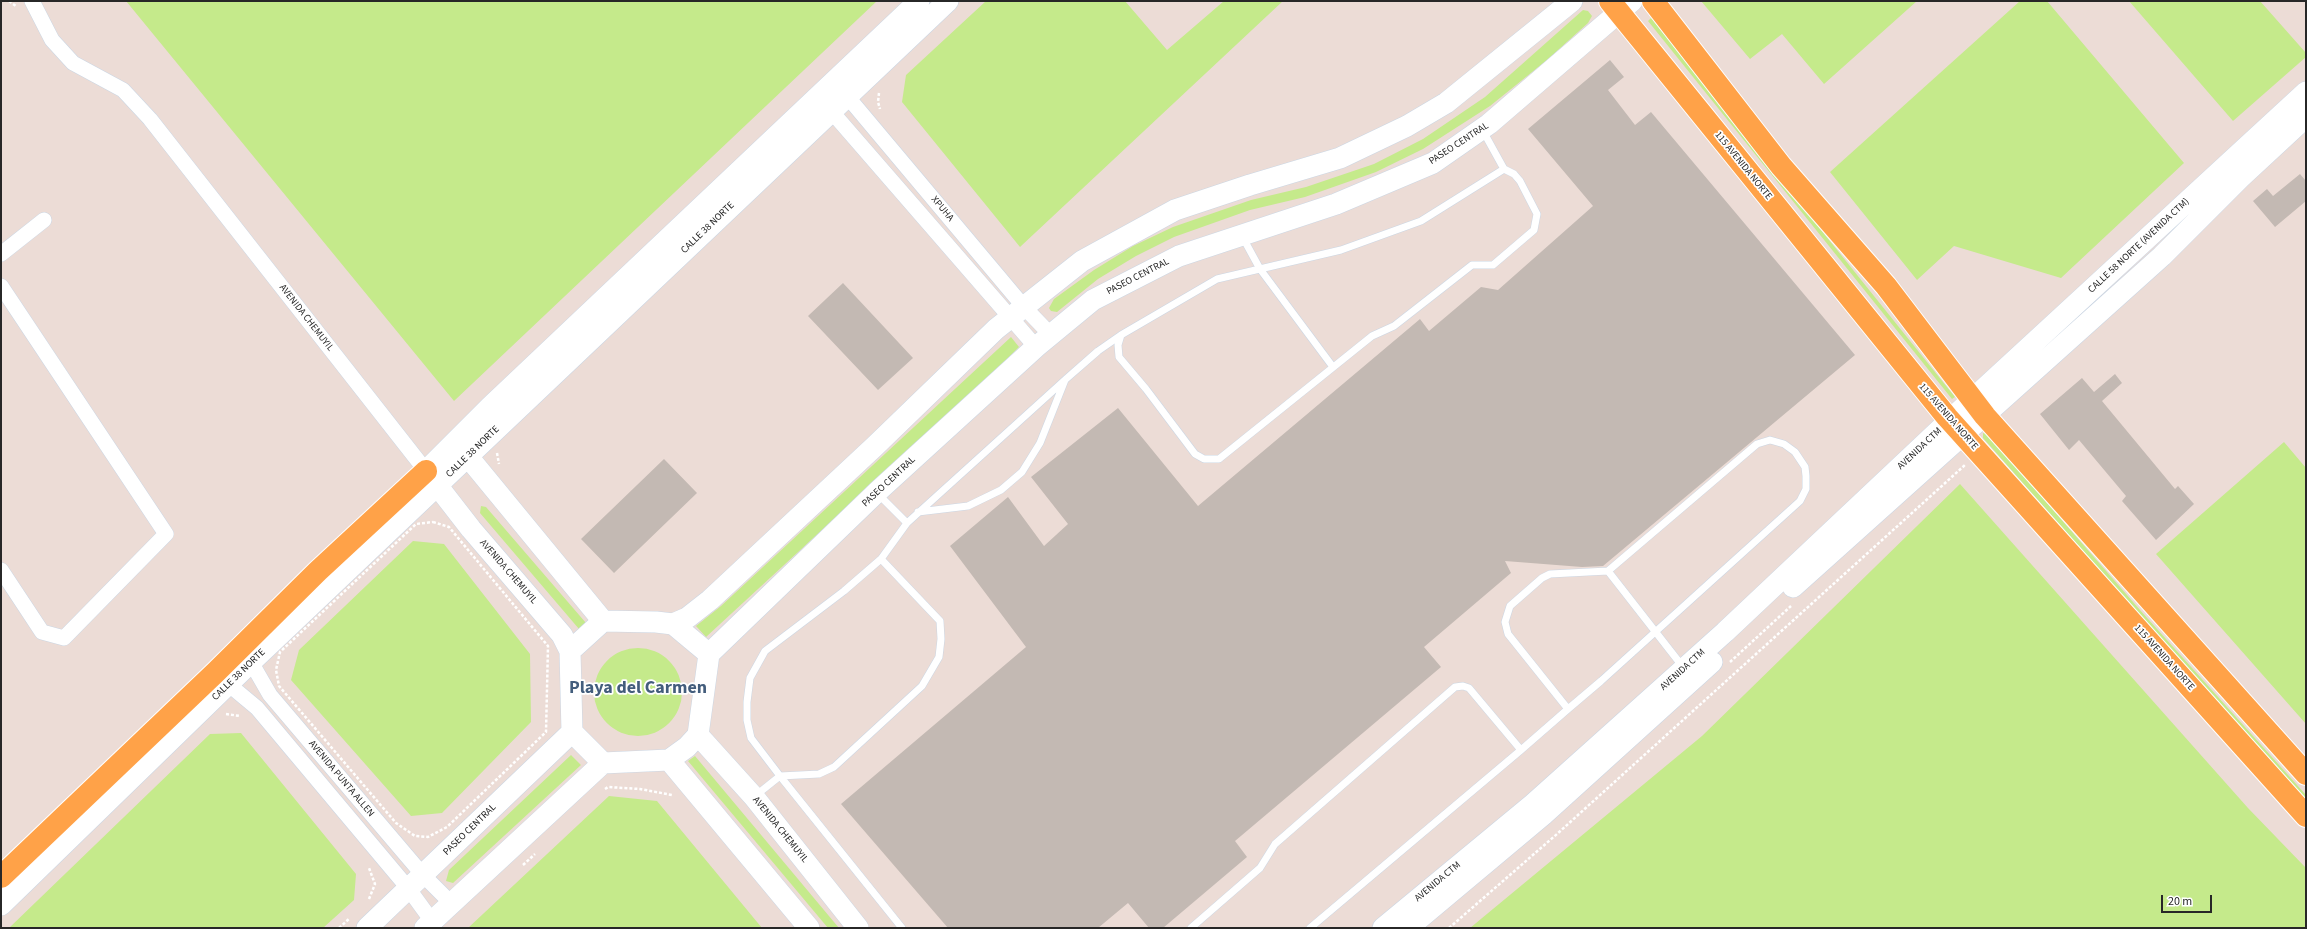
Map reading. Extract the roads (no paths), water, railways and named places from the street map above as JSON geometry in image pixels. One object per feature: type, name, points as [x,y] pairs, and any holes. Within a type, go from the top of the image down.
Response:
[{"type":"main road","name":"CALLE 38 NORTE","points":[[1,905],[246,656],[318,571],[432,478],[825,104],[919,1]]},
{"type":"main road","name":"CALLE 38 NORTE","points":[[840,89],[948,1]]},
{"type":"main road","points":[[603,763],[572,732],[570,650],[603,621],[673,624],[686,618],[710,600],[1017,312],[1082,261],[1175,210],[1250,184],[1340,158],[1408,126],[1446,103],[1572,1]]},
{"type":"main road","points":[[1653,1],[1781,166],[1886,286],[1979,408],[2306,774]]},
{"type":"main road","name":"PASEO CENTRAL","points":[[709,654],[877,492],[1043,341],[1093,300],[1179,256],[1336,204],[1433,162],[1481,130],[1621,5]]},
{"type":"main road","name":"115 AVENIDA NORTE","points":[[1621,5],[1854,305],[1957,427],[2306,816]]},
{"type":"main road","name":"CALLE 58 NORTE (AVENIDA CTM)","points":[[1979,408],[2306,92]]},
{"type":"main road","points":[[1979,408],[2162,256],[2240,178],[2306,117]]},
{"type":"main road","name":"AVENIDA CTM","points":[[1408,928],[1544,815],[1689,674],[1979,408]]},
{"type":"main road","points":[[462,449],[603,621]]},
{"type":"main road","name":"AVENIDA CHEMUYIL","points":[[432,478],[471,529],[562,635],[570,650]]},
{"type":"main road","points":[[428,925],[603,763],[669,760],[698,735],[709,654],[673,624]]},
{"type":"main road","name":"AVENIDA CTM","points":[[1383,928],[1689,674]]},
{"type":"main road","name":"CALLE 38 NORTE","points":[[1,877],[222,679]]},
{"type":"main road","name":"PASEO CENTRAL","points":[[367,928],[572,732]]},
{"type":"main road","name":"AVENIDA CHEMUYIL","points":[[698,735],[754,797],[858,928]]},
{"type":"main road","points":[[669,760],[809,928]]},
{"type":"street","name":"AVENIDA CHEMUYIL","points":[[32,1],[52,40],[73,63],[123,90],[150,119],[432,478]]},
{"type":"street","name":"XPUHA","points":[[840,89],[1017,312]]},
{"type":"street","name":"XPUHA","points":[[825,104],[1043,341]]},
{"type":"street","points":[[1,254],[44,220]]},
{"type":"street","points":[[1,286],[166,534],[64,638],[42,632],[1,570]]},
{"type":"street","name":"AVENIDA PUNTA ALLEN","points":[[246,656],[270,695],[415,882],[428,925]]},
{"type":"street","name":"AVENIDA PUNTA ALLEN","points":[[222,679],[257,708],[415,882],[451,903]]},
{"type":"lane","points":[[1121,335],[1118,345],[1119,357],[1146,389],[1195,454],[1204,459],[1219,459],[1372,336],[1394,326],[1472,265],[1493,265],[1534,230],[1537,214],[1520,181],[1514,174],[1504,169],[1481,130]]},
{"type":"lane","points":[[902,928],[751,738],[747,720],[747,702],[750,678],[765,651],[844,591],[881,559],[907,523],[918,512],[1098,351],[1121,335],[1217,279],[1341,250],[1421,221],[1504,169]]},
{"type":"lane","points":[[1241,235],[1260,269],[1334,367]]},
{"type":"lane","points":[[918,512],[968,506],[1001,490],[1022,472],[1040,443],[1066,379]]},
{"type":"lane","points":[[1310,928],[1521,750],[1568,709],[1800,501],[1806,489],[1806,476],[1805,467],[1795,452],[1784,444],[1770,440],[1757,444],[1608,571],[1550,574],[1542,578],[1510,606],[1506,614],[1505,622],[1508,634],[1568,709]]},
{"type":"lane","points":[[877,492],[907,523]]},
{"type":"lane","points":[[754,797],[780,776],[819,774],[834,767],[922,686],[939,657],[942,639],[940,621],[881,559]]},
{"type":"lane","points":[[1608,571],[1689,674]]},
{"type":"lane","points":[[1191,928],[1260,868],[1275,844],[1455,687],[1463,686],[1469,688],[1521,750]]},
{"type":"district","name":"Playa del Carmen","points":[[638,689]]}]
